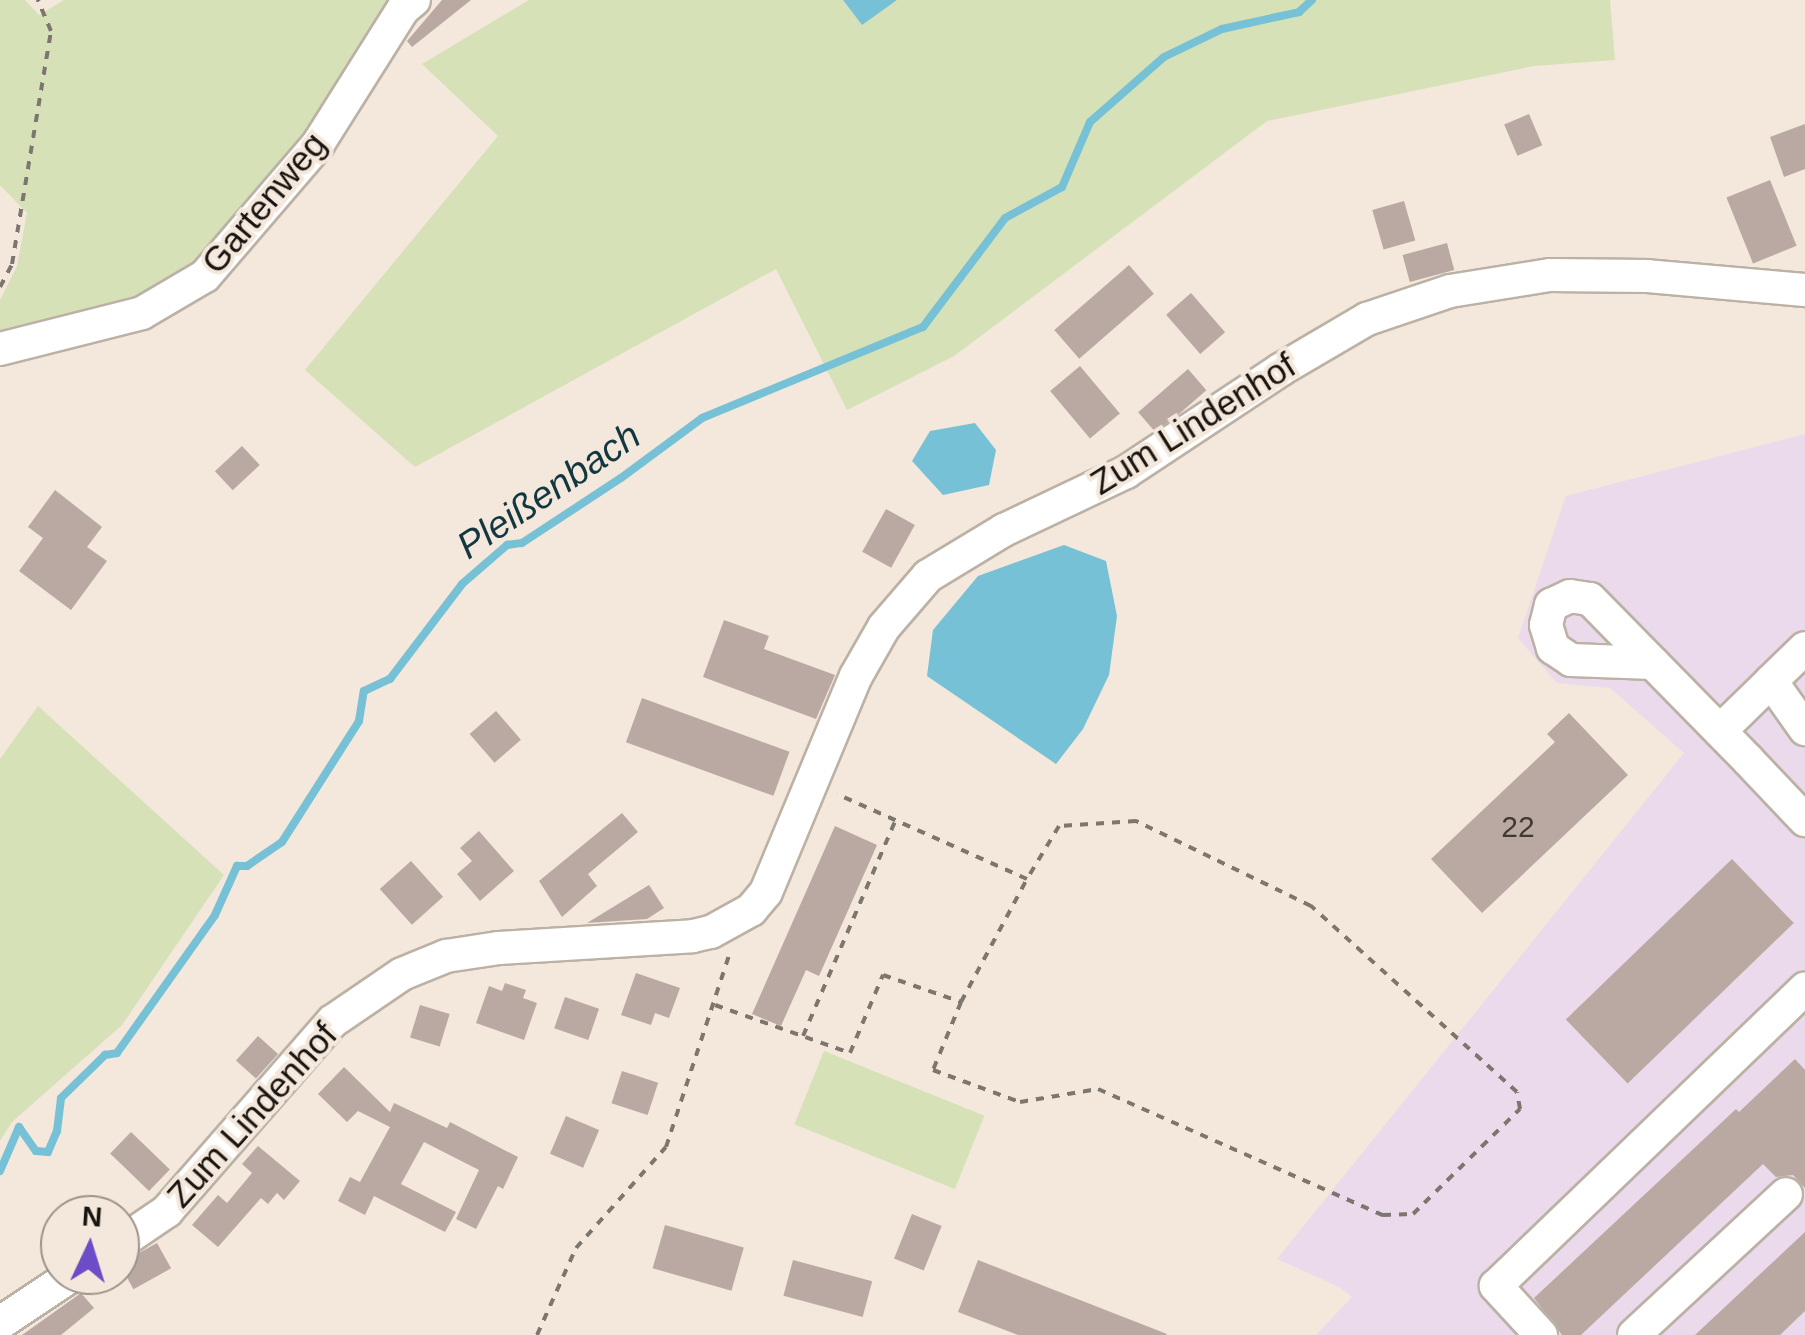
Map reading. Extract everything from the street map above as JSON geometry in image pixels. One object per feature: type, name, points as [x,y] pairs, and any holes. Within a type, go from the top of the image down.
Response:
[{"type":"street","name":"Gartenweg","points":[[0,349],[142,313],[205,276],[318,144],[403,9],[414,0]]},
{"type":"street","name":"Zum Lindenhof","points":[[140,1230],[168,1212],[332,1022],[402,974],[464,953],[692,936],[733,922],[766,892],[856,676],[884,627],[928,576],[1004,530],[1126,472],[1280,370],[1368,319],[1450,291],[1550,275],[1647,276],[1805,290]]},
{"type":"street","points":[[1725,726],[1805,648]]},
{"type":"street","points":[[1653,664],[1725,726],[1805,820]]},
{"type":"street","points":[[1771,681],[1805,730]]},
{"type":"street","points":[[1542,1335],[1496,1286],[1805,989]]},
{"type":"street","points":[[1634,1335],[1786,1194]]},
{"type":"street","points":[[0,1323],[42,1295]]},
{"type":"path","points":[[0,287],[12,264],[51,31],[38,0]]},
{"type":"path","points":[[814,784],[1027,880]]},
{"type":"path","points":[[803,1036],[896,821]]},
{"type":"path","points":[[1136,821],[1311,906],[1517,1092],[1520,1109],[1413,1214],[1383,1215],[1098,1089],[1020,1102],[934,1070],[961,1002],[1027,880],[1058,826],[1136,821]]},
{"type":"path","points":[[537,1335],[576,1248],[666,1147],[730,958],[733,922]]},
{"type":"path","points":[[715,1006],[850,1053],[883,975],[961,1002]]},
{"type":"shaded area","points":[[1805,434],[1805,1335],[1316,1335],[1352,1297],[1339,1287],[1277,1259],[1684,753],[1610,688],[1557,683],[1518,638],[1566,496]]},
{"type":"green space","points":[[0,0],[25,0],[39,15],[64,0],[385,0],[391,6],[313,138],[197,274],[136,309],[0,342],[0,300],[17,266],[27,213],[0,185]]},
{"type":"green space","points":[[529,0],[843,0],[862,24],[897,0],[1610,0],[1615,60],[1534,66],[1267,121],[954,356],[847,410],[776,269],[415,467],[305,370],[498,136],[422,64]]},
{"type":"green space","points":[[38,706],[224,875],[122,1025],[12,1122],[0,1141],[0,759]]},
{"type":"green space","points":[[824,1051],[984,1116],[955,1189],[794,1124]]},
{"type":"water","points":[[843,0],[897,0],[862,25]]},
{"type":"water","points":[[975,423],[996,450],[989,485],[943,495],[912,461],[930,431]]},
{"type":"water","points":[[1064,545],[1106,561],[1117,616],[1109,675],[1083,729],[1056,764],[927,676],[933,630],[978,576]]},
{"type":"building","points":[[442,0],[471,0],[412,47],[407,41]]},
{"type":"building","points":[[1529,114],[1542,145],[1517,156],[1504,125]]},
{"type":"building","points":[[1805,124],[1805,169],[1784,177],[1770,137]]},
{"type":"building","points":[[1770,180],[1797,246],[1753,263],[1726,198]]},
{"type":"building","points":[[1404,201],[1415,240],[1384,250],[1372,210]]},
{"type":"building","points":[[1447,243],[1454,270],[1410,282],[1403,255]]},
{"type":"building","points":[[1129,265],[1154,294],[1079,359],[1054,330]]},
{"type":"building","points":[[1191,293],[1225,332],[1200,354],[1166,315]]},
{"type":"building","points":[[1080,366],[1120,413],[1090,439],[1050,391]]},
{"type":"building","points":[[1188,369],[1206,390],[1157,433],[1138,412]]},
{"type":"building","points":[[242,446],[260,465],[233,490],[215,471]]},
{"type":"building","points":[[55,490],[102,527],[87,547],[107,561],[71,610],[19,571],[43,538],[28,527]]},
{"type":"building","points":[[886,509],[915,525],[891,568],[862,552]]},
{"type":"building","points":[[724,620],[769,636],[764,649],[835,675],[816,719],[703,677]]},
{"type":"building","points":[[642,698],[790,752],[773,796],[626,742]]},
{"type":"building","points":[[496,711],[521,740],[495,763],[470,734]]},
{"type":"building","points":[[1569,713],[1628,775],[1482,913],[1431,859],[1555,742],[1547,734]]},
{"type":"building","points":[[622,813],[638,832],[588,874],[597,886],[562,917],[539,881]]},
{"type":"building","points":[[835,826],[877,845],[819,976],[806,970],[781,1026],[752,1014]]},
{"type":"building","points":[[479,831],[514,871],[480,901],[457,874],[472,861],[460,848]]},
{"type":"building","points":[[1732,859],[1794,923],[1628,1083],[1566,1019]]},
{"type":"building","points":[[411,861],[443,897],[412,925],[380,889]]},
{"type":"building","points":[[649,885],[664,908],[647,919],[587,923]]},
{"type":"building","points":[[636,973],[680,988],[669,1018],[655,1013],[651,1025],[621,1015]]},
{"type":"building","points":[[505,983],[526,990],[523,998],[537,1003],[524,1040],[476,1023],[489,986],[502,991]]},
{"type":"building","points":[[565,997],[599,1009],[588,1040],[554,1028]]},
{"type":"building","points":[[420,1005],[450,1014],[440,1047],[410,1038]]},
{"type":"building","points":[[258,1036],[278,1054],[256,1079],[236,1061]]},
{"type":"building","points":[[1795,1059],[1805,1070],[1805,1188],[1793,1175],[1776,1177],[1763,1164],[1581,1335],[1562,1335],[1534,1298]]},
{"type":"building","points":[[344,1067],[390,1112],[394,1103],[447,1128],[450,1122],[518,1157],[503,1189],[498,1186],[476,1229],[456,1219],[479,1170],[424,1142],[401,1184],[456,1212],[445,1232],[374,1196],[365,1215],[338,1201],[350,1177],[360,1182],[390,1127],[358,1111],[347,1122],[318,1094]]},
{"type":"building","points":[[622,1071],[658,1083],[648,1115],[611,1103]]},
{"type":"building","points":[[566,1116],[599,1130],[583,1168],[550,1154]]},
{"type":"building","points":[[131,1132],[170,1170],[149,1191],[110,1154]]},
{"type":"building","points":[[258,1146],[300,1181],[284,1200],[277,1193],[268,1204],[261,1198],[218,1247],[192,1225],[218,1195],[227,1203],[252,1173],[242,1164]]},
{"type":"building","points":[[912,1214],[942,1226],[924,1270],[894,1259]]},
{"type":"building","points":[[665,1225],[744,1248],[731,1291],[653,1268]]},
{"type":"building","points":[[1805,1232],[1805,1311],[1780,1335],[1695,1335]]},
{"type":"building","points":[[157,1243],[171,1268],[140,1286],[140,1252]]},
{"type":"building","points":[[793,1260],[872,1281],[863,1317],[783,1296]]},
{"type":"building","points":[[978,1260],[1167,1334],[1018,1335],[958,1312]]},
{"type":"building","points":[[78,1295],[94,1308],[61,1335],[22,1335]]},
{"type":"waterway","name":"Pleißenbach","points":[[0,1171],[19,1127],[36,1151],[48,1152],[57,1131],[61,1098],[105,1055],[117,1053],[215,915],[237,866],[247,866],[282,842],[359,721],[364,691],[390,679],[462,584],[507,545],[522,543],[621,478],[702,418],[923,327],[1005,218],[1062,187],[1090,122],[1164,57],[1222,29],[1299,12],[1312,0]]}]
